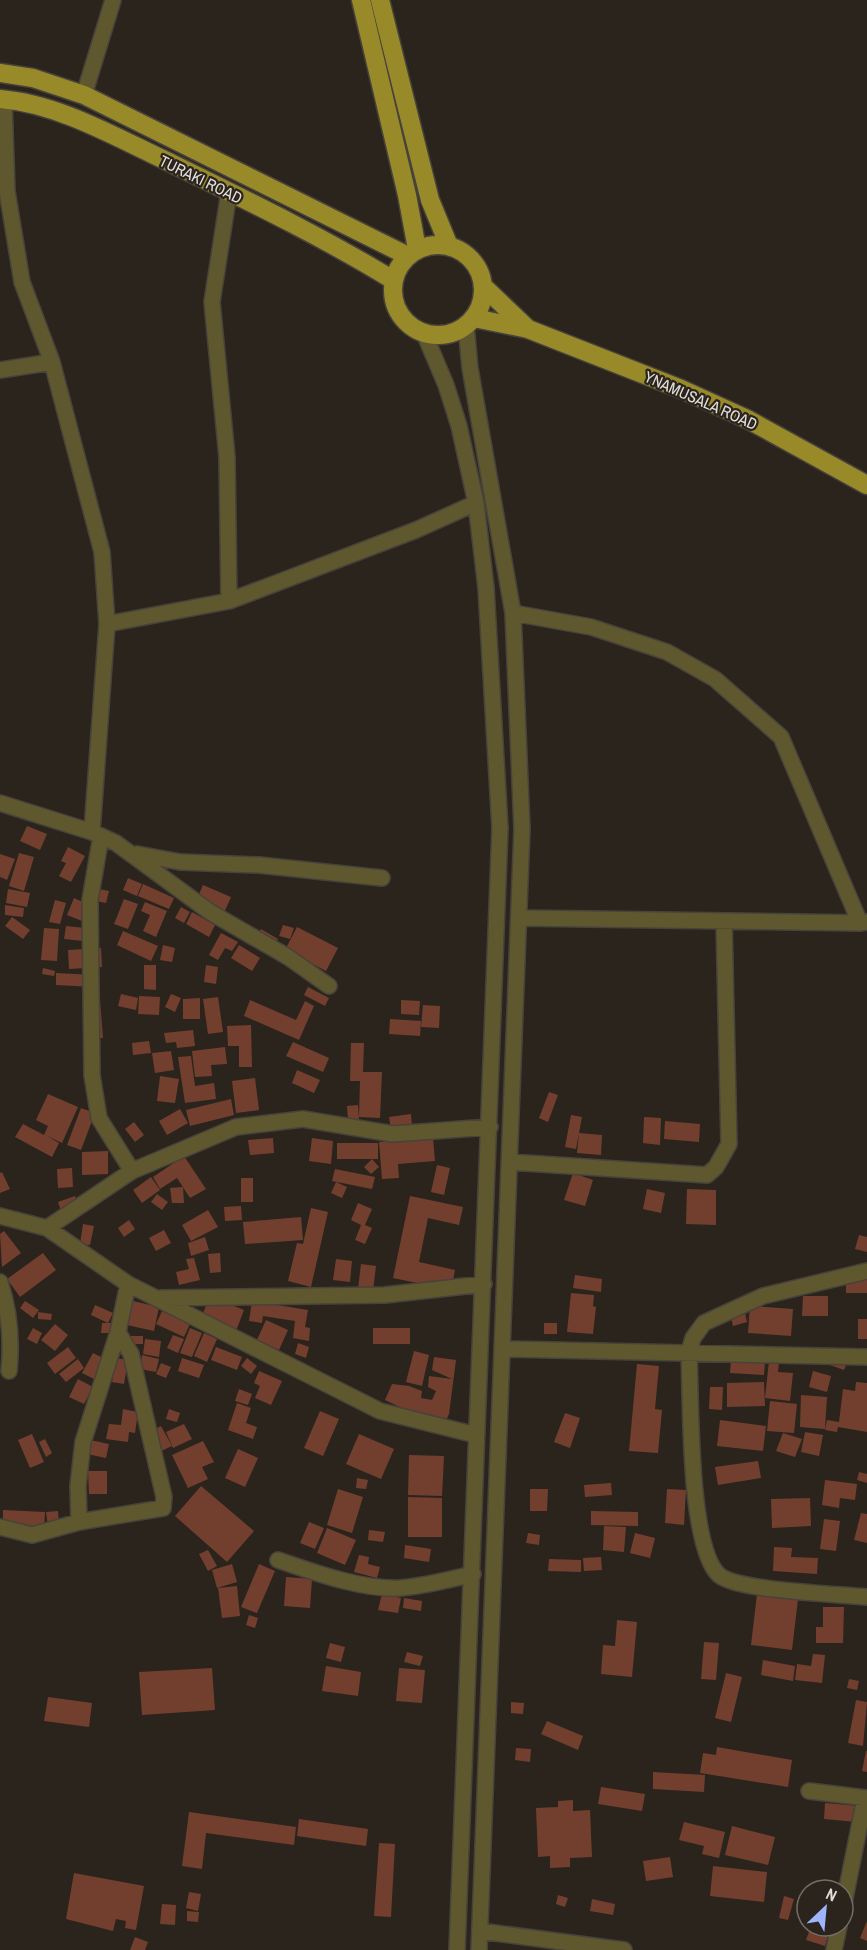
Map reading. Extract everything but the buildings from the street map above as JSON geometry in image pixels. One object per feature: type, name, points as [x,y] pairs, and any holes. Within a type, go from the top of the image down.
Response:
[{"type":"main road","points":[[361,0],[407,195],[413,252]]},
{"type":"main road","points":[[380,0],[430,200],[449,246]]},
{"type":"main road","points":[[0,73],[33,78],[84,95],[413,252]]},
{"type":"main road","name":"TURAKI ROAD","points":[[2,100],[44,108],[97,128],[334,244],[393,280]]},
{"type":"main road","points":[[470,322],[483,297],[483,286],[476,266],[469,257],[449,246],[428,246],[413,252],[399,267],[393,280],[392,291],[399,312],[414,328],[424,333],[446,334],[470,322],[528,329]]},
{"type":"main road","points":[[483,286],[528,329]]},
{"type":"main road","name":"YNAMUSALA ROAD","points":[[528,329],[681,389],[747,419],[867,485]]},
{"type":"street","points":[[84,95],[113,0]]},
{"type":"street","points":[[2,100],[7,191],[22,282],[52,362],[102,552],[107,624],[97,834],[90,900],[92,1075],[99,1118],[132,1171]]},
{"type":"street","points":[[229,192],[212,302],[227,457],[230,601]]},
{"type":"street","points":[[470,322],[470,368],[513,612],[522,828],[504,1349],[479,1950]]},
{"type":"street","points":[[424,333],[446,385],[459,426],[476,503],[487,600],[500,828],[457,1950]]},
{"type":"street","points":[[0,370],[52,362]]},
{"type":"street","points":[[107,624],[230,601],[416,530],[476,503]]},
{"type":"street","points":[[513,612],[591,627],[667,652],[715,680],[781,737],[863,923],[519,918]]},
{"type":"street","points":[[0,803],[97,834],[131,853],[210,912],[288,957],[329,986]]},
{"type":"street","points":[[131,853],[180,862],[259,865],[382,878]]},
{"type":"street","points":[[510,1162],[707,1175],[716,1167],[729,1144],[724,921]]},
{"type":"street","points":[[47,1228],[132,1171],[236,1126],[303,1119],[393,1134],[490,1127]]},
{"type":"street","points":[[0,1216],[47,1228],[128,1284],[380,1412],[476,1435]]},
{"type":"street","points":[[867,1271],[763,1296],[714,1318],[704,1323],[693,1338],[689,1352],[697,1515],[707,1556],[719,1575],[742,1585],[867,1597]]},
{"type":"street","points":[[0,1282],[9,1307],[11,1350],[9,1371]]},
{"type":"street","points":[[79,1522],[78,1486],[83,1442],[118,1332],[128,1284]]},
{"type":"street","points":[[159,1298],[385,1295],[484,1284]]},
{"type":"street","points":[[0,1527],[32,1535],[79,1522],[163,1508],[165,1503],[131,1354],[118,1332]]},
{"type":"street","points":[[504,1349],[867,1357]]},
{"type":"street","points":[[278,1560],[338,1580],[397,1588],[435,1583],[472,1574]]},
{"type":"street","points":[[808,1791],[866,1798],[849,1878]]},
{"type":"street","points":[[480,1931],[624,1950]]}]
